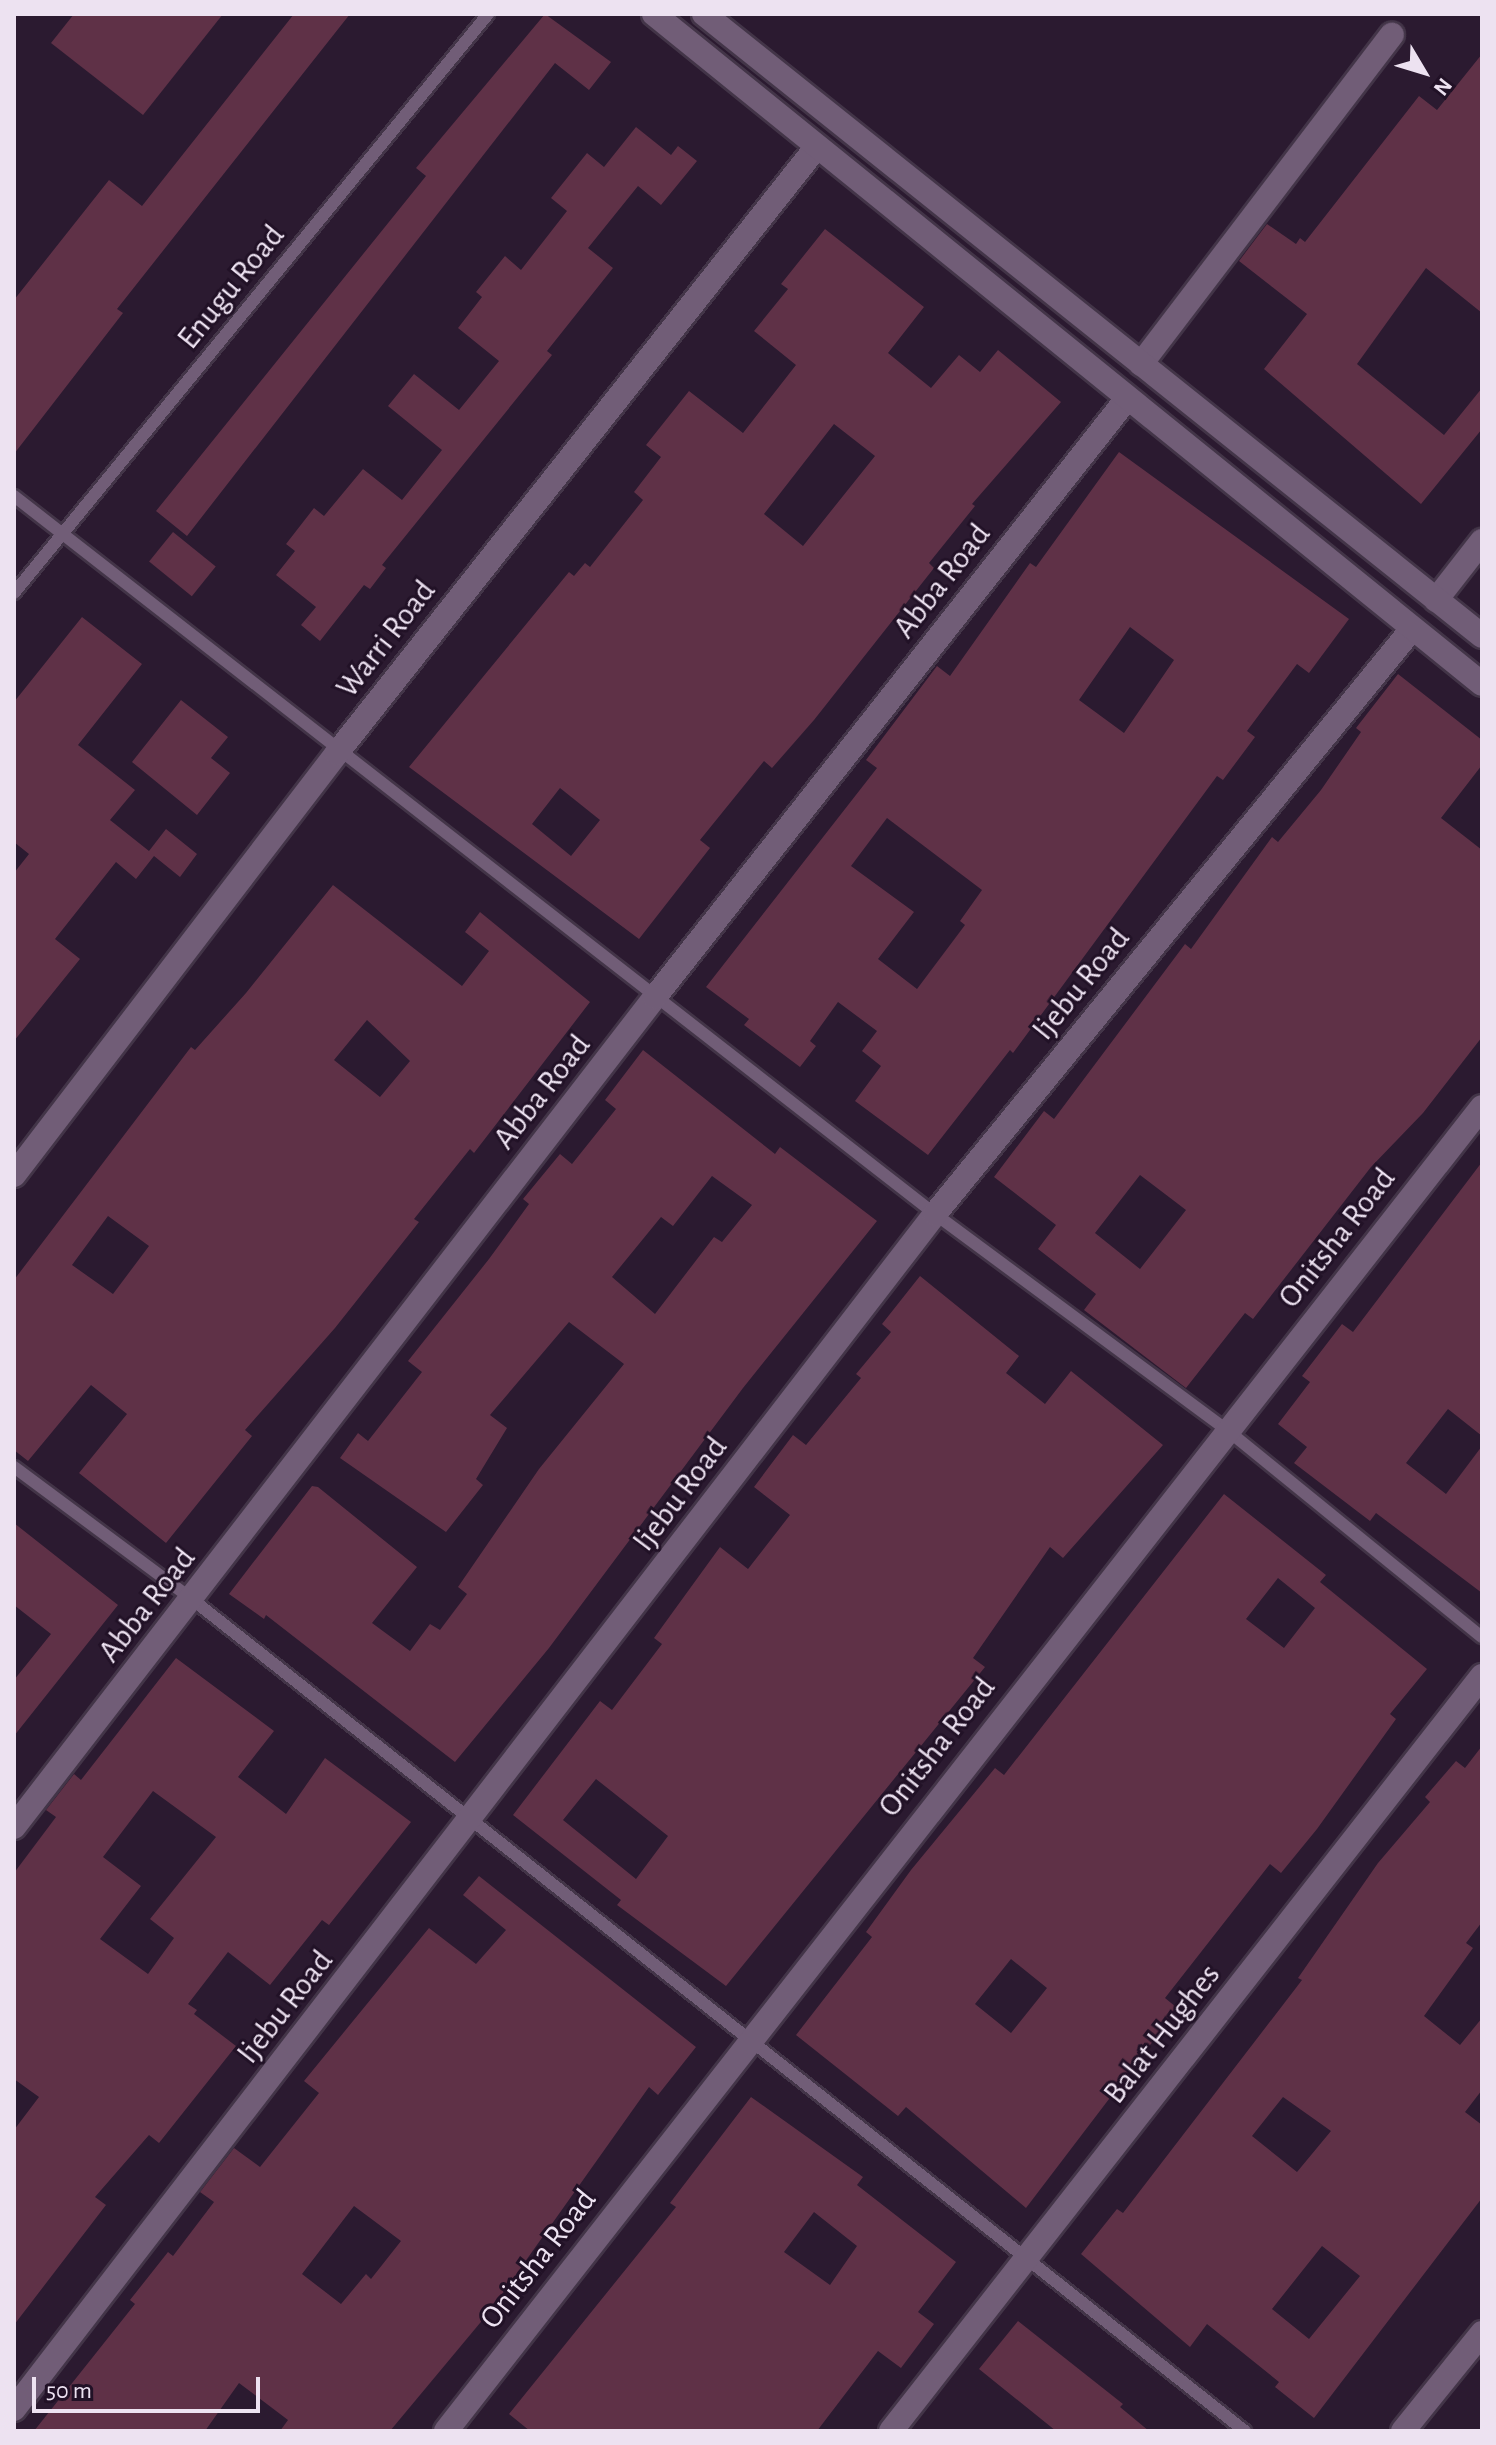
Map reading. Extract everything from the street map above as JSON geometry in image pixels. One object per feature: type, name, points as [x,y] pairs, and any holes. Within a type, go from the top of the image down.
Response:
[{"type":"street","points":[[654,14],[815,149],[1482,684]]},
{"type":"street","points":[[704,14],[1482,636]]},
{"type":"street","points":[[1141,364],[1392,35]]},
{"type":"street","name":"Warri Road","points":[[14,1175],[337,753],[815,149]]},
{"type":"street","name":"Abba Road","points":[[14,1827],[193,1600],[655,997],[1126,400]]},
{"type":"street","points":[[1436,600],[1482,541]]},
{"type":"street","name":"Ijebu Road","points":[[14,2409],[471,1820],[935,1214],[1412,629]]},
{"type":"street","name":"Onitsha Road","points":[[446,2431],[748,2039],[1482,1107]]},
{"type":"street","name":"Balat Hughes","points":[[891,2431],[1482,1676]]},
{"type":"street","points":[[1403,2431],[1482,2333]]},
{"type":"lane","name":"Enugu Road","points":[[14,593],[488,14]]},
{"type":"lane","points":[[14,496],[337,753],[935,1214],[1227,1430],[1482,1637]]},
{"type":"lane","points":[[14,1467],[193,1600],[1025,2261],[1245,2431]]},
{"type":"building","points":[[74,14],[223,14],[143,115],[51,43]]},
{"type":"building","points":[[294,14],[350,14],[117,309],[123,313],[14,454],[14,300],[109,180],[142,206]]},
{"type":"building","points":[[545,14],[611,62],[589,90],[555,63],[187,536],[156,511],[426,176],[416,168]]},
{"type":"building","points":[[1482,54],[1482,313],[1426,268],[1357,364],[1444,435],[1482,388],[1482,429],[1421,504],[1264,369],[1307,314],[1239,261],[1267,224],[1296,244],[1300,238],[1305,242],[1419,96],[1437,110]]},
{"type":"building","points":[[636,127],[671,155],[678,146],[697,161],[661,205],[638,186],[588,248],[613,268],[547,351],[552,355],[382,565],[386,568],[370,589],[364,585],[320,641],[301,625],[316,607],[276,575],[295,551],[286,544],[314,508],[324,516],[363,469],[402,500],[442,450],[388,406],[414,374],[459,410],[499,361],[458,328],[482,297],[476,292],[505,256],[521,270],[567,211],[551,198],[587,153],[604,167]]},
{"type":"building","points":[[825,229],[924,307],[888,353],[931,388],[959,355],[980,372],[998,350],[1061,402],[972,504],[975,506],[929,563],[934,568],[814,720],[772,768],[764,761],[700,840],[710,848],[639,939],[409,767],[569,572],[574,576],[585,563],[590,567],[643,500],[634,492],[661,457],[646,445],[689,391],[743,433],[796,365],[754,331],[788,289],[781,284]],"holes":[[[834,424],[875,456],[803,546],[764,514]],[[560,788],[600,820],[571,856],[532,824]]]},
{"type":"building","points":[[1119,452],[1349,619],[1309,673],[1297,664],[1247,731],[1255,737],[1223,780],[1217,776],[1013,1053],[1010,1050],[928,1155],[855,1101],[881,1066],[862,1051],[877,1031],[838,1002],[810,1041],[816,1046],[800,1067],[744,1025],[749,1019],[706,987],[877,768],[866,760],[937,666],[950,676],[1030,563],[1036,567]],"holes":[[[1130,627],[1174,660],[1124,733],[1079,700]],[[887,818],[982,890],[960,921],[965,925],[917,989],[878,959],[914,912],[851,866]]]},
{"type":"building","points":[[173,532],[216,567],[192,596],[149,562]]},
{"type":"building","points":[[82,617],[142,664],[78,745],[135,790],[110,820],[149,851],[166,829],[197,854],[180,877],[154,856],[136,879],[116,862],[55,939],[80,959],[14,1041],[14,873],[29,854],[14,842],[14,702]]},
{"type":"building","points":[[1398,674],[1482,740],[1482,765],[1441,818],[1482,850],[1482,1037],[1423,1113],[1371,1167],[1253,1319],[1245,1313],[1186,1388],[1084,1310],[1096,1294],[1038,1249],[1056,1225],[994,1177],[1044,1111],[1054,1119],[1185,944],[1191,949],[1272,837],[1278,842],[1321,790],[1361,732],[1356,728]],"holes":[[[1140,1175],[1186,1210],[1140,1269],[1095,1233]]]},
{"type":"building","points":[[181,700],[228,737],[211,758],[230,773],[197,815],[132,762]]},
{"type":"building","points":[[333,885],[462,986],[489,951],[465,932],[480,912],[590,1002],[474,1153],[470,1149],[414,1219],[419,1222],[335,1328],[245,1430],[252,1436],[166,1543],[79,1473],[127,1414],[91,1385],[28,1461],[14,1450],[14,1280],[191,1047],[195,1050],[246,993]],"holes":[[[367,1020],[410,1061],[380,1097],[334,1060]],[[108,1216],[149,1246],[113,1294],[72,1265]]]},
{"type":"building","points":[[643,1050],[775,1154],[780,1147],[877,1221],[743,1388],[549,1648],[455,1762],[266,1615],[264,1619],[229,1594],[312,1486],[318,1487],[417,1567],[372,1623],[410,1651],[430,1624],[440,1630],[467,1594],[458,1587],[539,1469],[624,1364],[569,1322],[490,1415],[507,1428],[476,1479],[483,1485],[446,1532],[340,1458],[358,1433],[368,1441],[422,1372],[408,1361],[489,1259],[529,1204],[523,1199],[560,1154],[572,1164],[616,1109],[605,1100]],"holes":[[[712,1176],[752,1205],[722,1242],[714,1237],[655,1314],[612,1277],[661,1217],[673,1226]]]},
{"type":"building","points":[[1482,1162],[1482,1436],[1448,1409],[1406,1463],[1446,1494],[1482,1446],[1482,1593],[1376,1513],[1370,1521],[1294,1463],[1307,1447],[1278,1424],[1310,1382],[1302,1376],[1342,1324],[1353,1332]]},
{"type":"building","points":[[920,1276],[1019,1356],[1006,1373],[1045,1404],[1071,1371],[1163,1445],[1063,1558],[1050,1547],[973,1658],[985,1667],[726,1986],[617,1905],[621,1900],[513,1815],[600,1701],[612,1710],[662,1644],[654,1638],[720,1547],[748,1569],[790,1515],[754,1487],[793,1435],[806,1445],[861,1378],[856,1374],[891,1332],[882,1324]],"holes":[[[596,1779],[668,1836],[636,1879],[563,1820]]]},
{"type":"building","points":[[1224,1494],[1326,1575],[1320,1582],[1427,1669],[1390,1714],[1396,1719],[1317,1829],[1281,1873],[1270,1864],[1165,1998],[1176,2007],[1157,2036],[1026,2208],[906,2107],[898,2116],[796,2035],[872,1937],[866,1932],[911,1870],[995,1768],[1004,1775]],"holes":[[[1278,1578],[1315,1608],[1284,1648],[1246,1619]],[[1011,1959],[1047,1988],[1011,2033],[975,2004]]]},
{"type":"building","points":[[14,1523],[118,1605],[14,1736],[14,1680],[51,1634],[14,1605]]},
{"type":"building","points":[[176,1658],[274,1731],[238,1777],[286,1814],[325,1758],[411,1822],[329,1925],[322,1920],[270,1985],[228,1952],[188,2004],[197,2010],[194,2014],[236,2046],[159,2143],[149,2135],[95,2197],[106,2205],[14,2325],[14,2130],[39,2097],[14,2079],[14,1873],[56,1817],[46,1810],[74,1774],[81,1780]],"holes":[[[153,1791],[216,1837],[150,1919],[174,1938],[148,1974],[100,1939],[141,1886],[103,1857]]]},
{"type":"building","points":[[1482,1746],[1482,1922],[1466,1943],[1473,1948],[1424,2016],[1460,2045],[1482,2018],[1482,2090],[1465,2112],[1482,2125],[1482,2198],[1314,2418],[1275,2387],[1279,2382],[1207,2324],[1190,2347],[1081,2254],[1117,2209],[1123,2213],[1302,1980],[1298,1978],[1378,1863],[1430,1802],[1425,1797],[1456,1761],[1465,1768]],"holes":[[[1283,2097],[1331,2131],[1297,2172],[1252,2136]],[[1322,2246],[1360,2276],[1309,2339],[1272,2309]]]},
{"type":"building","points":[[479,1876],[696,2047],[658,2095],[649,2087],[490,2311],[390,2431],[280,2431],[288,2420],[239,2383],[205,2431],[34,2431],[135,2304],[130,2300],[168,2252],[173,2256],[214,2202],[200,2192],[234,2148],[260,2167],[319,2093],[304,2081],[429,1928],[476,1964],[506,1930],[463,1895]],"holes":[[[354,2206],[401,2241],[371,2279],[366,2274],[341,2304],[302,2274]]]},
{"type":"building","points":[[751,2097],[863,2177],[857,2185],[956,2262],[918,2312],[934,2324],[901,2368],[878,2351],[817,2431],[530,2431],[509,2414],[676,2207],[670,2203]],"holes":[[[814,2212],[857,2246],[830,2285],[784,2252]]]},
{"type":"building","points":[[1018,2321],[1123,2404],[1120,2407],[1149,2431],[1056,2431],[979,2369]]}]
